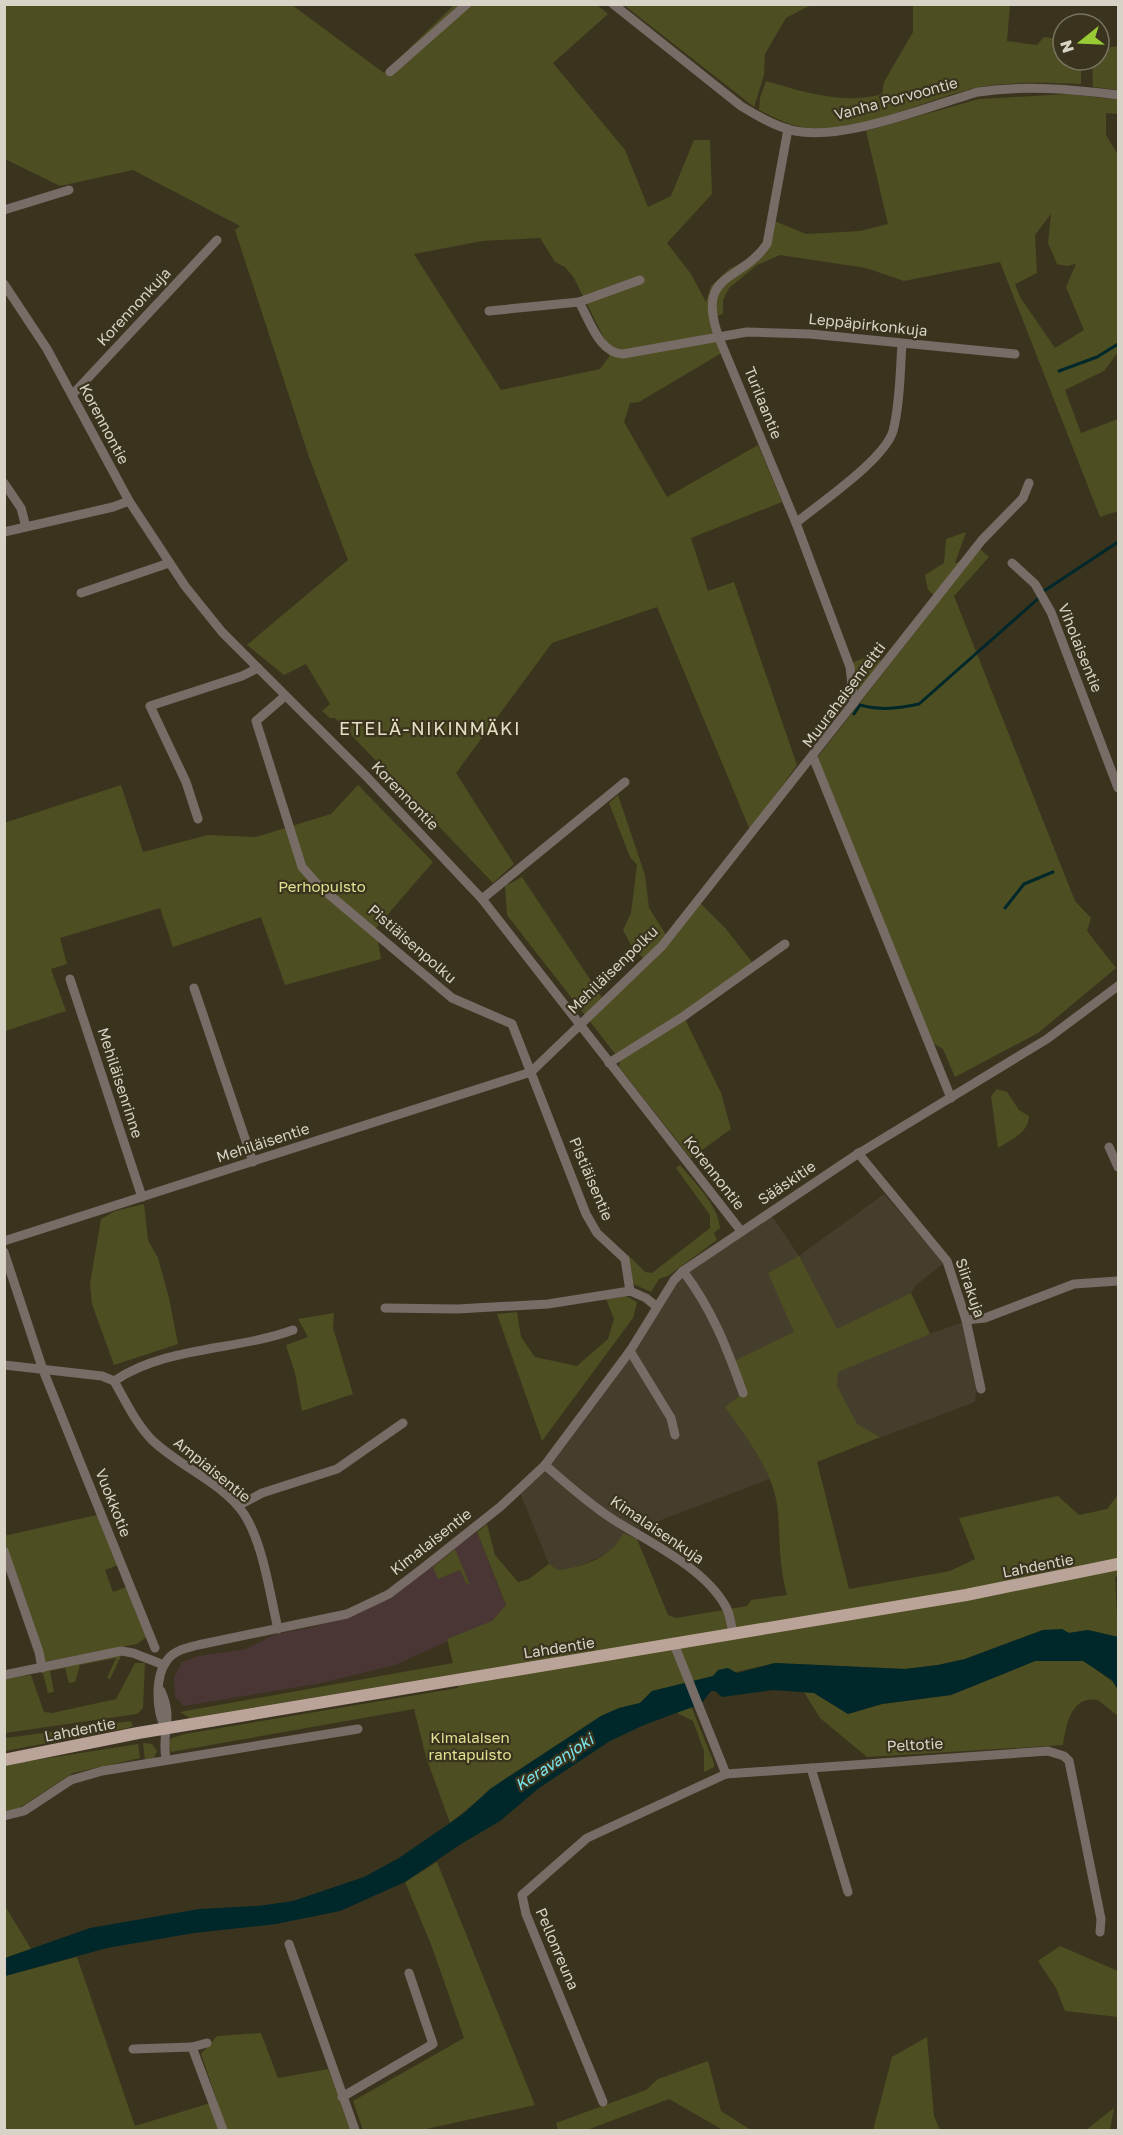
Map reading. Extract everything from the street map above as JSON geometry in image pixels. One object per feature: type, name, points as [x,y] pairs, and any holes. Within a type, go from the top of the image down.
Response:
[{"type":"main road","name":"Lahdentie","points":[[4,1760],[166,1729],[1038,1582],[1119,1564]]},
{"type":"street","points":[[390,72],[467,4]]},
{"type":"street","name":"Vanha Porvoontie","points":[[613,4],[741,106],[788,129],[812,132],[834,131],[997,89],[1045,88],[1119,95]]},
{"type":"street","name":"Turilaantie","points":[[788,129],[767,244],[762,252],[723,280],[716,289],[711,307],[719,338],[796,523],[851,672],[854,703]]},
{"type":"street","points":[[4,210],[69,190]]},
{"type":"street","name":"Korennonkuja","points":[[72,395],[217,240]]},
{"type":"street","points":[[489,311],[579,302],[640,280]]},
{"type":"street","name":"Korennontie","points":[[4,284],[47,349],[129,501],[169,563],[222,632],[366,776],[482,899],[741,1231]]},
{"type":"street","name":"Leppäpirkonkuja","points":[[579,302],[605,348],[613,354],[747,332],[810,334],[1015,354]]},
{"type":"street","points":[[796,523],[885,447],[892,433],[895,417],[902,344]]},
{"type":"street","points":[[4,483],[21,508],[26,527]]},
{"type":"street","name":"Muurahaisenreitti","points":[[951,1098],[813,757],[982,540],[1023,498],[1029,483]]},
{"type":"street","points":[[4,532],[113,507],[129,501]]},
{"type":"street","points":[[81,593],[169,563]]},
{"type":"street","name":"Viholaisentie","points":[[1012,563],[1035,584],[1051,612],[1119,788]]},
{"type":"street","points":[[198,819],[186,782],[150,706],[242,676],[258,668]]},
{"type":"street","name":"Pistiäisenpolku","points":[[285,696],[255,721],[302,867],[452,998],[512,1024],[531,1072]]},
{"type":"street","name":"Mehiläisenpolku","points":[[531,1072],[662,946],[813,757]]},
{"type":"street","points":[[482,899],[625,782]]},
{"type":"street","points":[[609,1064],[684,1016],[784,944]]},
{"type":"street","name":"Mehiläisenrinne","points":[[70,979],[142,1197]]},
{"type":"street","name":"Sääskitie","points":[[657,1307],[683,1271],[858,1153],[1047,1040],[1119,986]]},
{"type":"street","points":[[194,988],[253,1162]]},
{"type":"street","name":"Mehiläisentie","points":[[4,1241],[531,1072]]},
{"type":"street","name":"Pistiäisentie","points":[[531,1072],[586,1214],[597,1233],[625,1259],[630,1291]]},
{"type":"street","points":[[1109,1147],[1119,1167]]},
{"type":"street","name":"Siirakuja","points":[[858,1153],[947,1261],[966,1320],[981,1389]]},
{"type":"street","name":"Vuokkotie","points":[[4,1252],[43,1370],[155,1648]]},
{"type":"street","points":[[683,1271],[703,1298],[717,1323],[743,1393]]},
{"type":"street","points":[[966,1320],[985,1318],[1074,1284],[1119,1281]]},
{"type":"street","points":[[385,1308],[457,1309],[548,1304],[630,1291],[646,1298],[657,1307]]},
{"type":"street","name":"Kimalaisentie","points":[[164,1665],[174,1653],[185,1649],[347,1614],[389,1594],[500,1507],[545,1465],[630,1351],[657,1307]]},
{"type":"street","points":[[4,1365],[102,1376],[114,1381],[129,1370],[186,1353],[255,1340],[293,1329]]},
{"type":"street","points":[[630,1351],[671,1418],[675,1435]]},
{"type":"street","name":"Ampiaisentie","points":[[114,1381],[130,1410],[152,1439],[238,1506],[249,1522],[260,1555],[278,1629]]},
{"type":"street","points":[[238,1506],[262,1493],[337,1469],[403,1423]]},
{"type":"street","name":"Kimalaisenkuja","points":[[545,1465],[612,1519],[650,1540],[698,1575],[717,1593],[727,1608],[733,1634]]},
{"type":"street","points":[[4,1551],[39,1652],[42,1668]]},
{"type":"street","points":[[674,1644],[697,1707],[726,1774]]},
{"type":"street","points":[[4,1675],[121,1651],[133,1653],[164,1665],[159,1714],[166,1729],[163,1745],[166,1759]]},
{"type":"street","points":[[4,1816],[24,1811],[71,1780],[102,1771],[358,1729]]},
{"type":"street","name":"Peltotie","points":[[726,1774],[1048,1751],[1064,1756],[1069,1761],[1101,1919],[1100,1932]]},
{"type":"street","points":[[811,1768],[848,1892]]},
{"type":"street","name":"Pellonreuna","points":[[603,2102],[526,1914],[522,1895],[588,1838],[726,1774]]},
{"type":"street","points":[[289,1944],[355,2130]]},
{"type":"street","points":[[342,2097],[433,2044],[409,1973]]},
{"type":"street","points":[[133,2049],[192,2047],[207,2043]]},
{"type":"street","points":[[192,2047],[223,2130]]},
{"type":"shaded area","points":[[884,1194],[944,1263],[916,1285],[911,1293],[930,1334],[963,1322],[977,1383],[975,1402],[640,1528],[637,1539],[623,1533],[618,1545],[600,1557],[571,1569],[558,1570],[549,1564],[519,1490],[545,1465],[674,1280],[769,1212],[799,1256]]},
{"type":"shaded area","points":[[477,1532],[506,1606],[492,1621],[395,1665],[322,1683],[184,1706],[175,1697],[174,1677],[182,1662],[198,1656],[246,1649],[276,1634],[310,1628],[364,1608],[389,1594]]},
{"type":"green space","points":[[4,5],[292,5],[384,73],[454,5],[597,5],[608,14],[553,63],[625,150],[648,207],[671,196],[694,140],[710,140],[712,194],[667,243],[691,274],[706,302],[711,286],[729,269],[762,252],[772,220],[806,234],[860,231],[888,224],[866,131],[979,99],[1069,94],[1118,100],[1118,114],[1106,113],[1106,135],[1118,155],[1118,352],[1104,371],[1065,390],[1081,433],[1118,419],[1118,511],[1100,517],[1000,262],[904,281],[866,268],[780,255],[757,265],[729,288],[723,300],[723,314],[712,317],[725,351],[639,402],[630,403],[624,422],[667,497],[758,445],[782,502],[691,538],[708,591],[734,582],[797,765],[750,830],[657,607],[552,643],[456,773],[514,864],[493,883],[335,718],[330,718],[322,711],[330,704],[306,664],[284,675],[247,645],[348,560],[309,457],[235,230],[240,226],[133,170],[60,186],[5,159]],"holes":[[[1051,214],[1048,243],[1057,264],[1067,266],[1076,264],[1066,287],[1084,330],[1055,348],[1020,297],[1015,284],[1037,273],[1035,235]],[[540,238],[555,262],[565,267],[574,278],[606,342],[614,350],[600,369],[501,390],[414,254],[482,241]]]},
{"type":"green space","points":[[624,5],[811,5],[786,18],[765,54],[764,75],[754,107]]},
{"type":"green space","points":[[913,5],[1010,5],[1007,41],[1037,45],[1044,37],[1051,38],[1051,72],[1081,72],[1081,84],[1018,83],[980,87],[889,116],[841,127],[819,129],[797,126],[759,110],[760,98],[766,81],[838,98],[882,94],[884,82],[913,32]]},
{"type":"green space","points":[[1118,46],[1118,90],[1093,87],[1092,72],[1111,72],[1111,47]]},
{"type":"green space","points":[[966,532],[955,563],[967,562],[979,548],[989,557],[954,596],[1075,901],[1091,918],[1087,931],[1116,968],[1038,1033],[955,1077],[943,1049],[933,1043],[817,758],[940,600],[928,590],[925,575],[944,563],[946,539]]},
{"type":"green space","points":[[865,658],[884,661],[860,691],[854,688],[848,664]]},
{"type":"green space","name":"Perhopuisto","points":[[121,785],[143,852],[208,835],[256,837],[331,814],[358,785],[433,862],[376,928],[381,959],[285,985],[261,917],[173,947],[160,908],[60,938],[67,964],[51,969],[66,1011],[5,1031],[4,823]]},
{"type":"green space","points":[[618,795],[645,875],[649,908],[668,938],[699,902],[726,929],[752,962],[685,1019],[721,1093],[731,1129],[691,1158],[619,1067],[620,1060],[507,915],[505,886],[522,877],[605,1002],[646,961],[632,947],[623,930],[631,913],[637,865],[630,857],[609,803]]},
{"type":"green space","points":[[997,1089],[1007,1092],[1019,1110],[1029,1116],[1022,1132],[998,1148],[991,1096]]},
{"type":"green space","points":[[680,1165],[710,1202],[720,1228],[714,1233],[717,1240],[668,1276],[659,1279],[651,1292],[629,1282],[625,1259],[628,1255],[645,1272],[652,1273],[710,1228],[710,1215],[676,1168]]},
{"type":"green space","points":[[144,1204],[148,1240],[158,1258],[178,1344],[114,1365],[92,1304],[90,1284],[101,1219],[115,1211]]},
{"type":"green space","name":"Kimalaisen rantapuisto","points":[[799,1256],[837,1329],[911,1293],[930,1334],[838,1372],[837,1386],[857,1424],[880,1437],[817,1462],[849,1589],[950,1571],[975,1559],[959,1518],[1058,1496],[1079,1515],[1107,1509],[1118,1495],[1118,1576],[1115,1577],[1118,1637],[1088,1630],[1069,1633],[1043,1630],[965,1659],[938,1665],[905,1669],[775,1663],[652,1691],[640,1703],[619,1708],[601,1716],[503,1780],[450,1823],[426,1757],[414,1709],[171,1752],[168,1743],[172,1738],[185,1734],[458,1688],[455,1674],[190,1718],[180,1712],[453,1663],[447,1639],[492,1621],[506,1605],[477,1532],[487,1524],[495,1555],[518,1582],[529,1579],[549,1564],[558,1570],[577,1567],[596,1559],[612,1548],[623,1533],[637,1539],[668,1615],[676,1618],[747,1606],[751,1600],[787,1595],[781,1564],[776,1498],[772,1484],[759,1457],[725,1407],[743,1393],[732,1362],[794,1332],[768,1273]]},
{"type":"green space","points":[[626,1296],[637,1302],[633,1318],[542,1441],[497,1314],[517,1312],[521,1337],[535,1357],[577,1366],[608,1339],[614,1319],[606,1299]]},
{"type":"green space","points":[[334,1313],[333,1328],[353,1394],[302,1411],[295,1373],[286,1345],[308,1337],[298,1319]]},
{"type":"green space","points":[[101,1514],[121,1564],[105,1570],[113,1592],[129,1586],[149,1635],[137,1644],[43,1662],[9,1560],[4,1536]]},
{"type":"green space","points":[[455,1549],[470,1585],[466,1583],[460,1570],[438,1579],[433,1567]]},
{"type":"green space","points":[[122,1654],[110,1679],[107,1678],[116,1658],[80,1665],[75,1682],[69,1683],[65,1668],[50,1671],[54,1692],[48,1693],[42,1670]]},
{"type":"green space","points":[[1083,1660],[1117,1685],[1118,1716],[1098,1700],[1082,1702],[1076,1707],[1068,1721],[1063,1745],[867,1757],[820,1718],[804,1692],[814,1693],[848,1714],[882,1704],[951,1695],[1035,1661]]},
{"type":"green space","points":[[135,1663],[145,1663],[143,1708],[137,1714],[5,1733],[5,1679],[31,1675],[44,1712],[52,1713],[116,1699]]},
{"type":"green space","points":[[691,1706],[714,1763],[714,1767],[704,1772],[704,1751],[693,1721],[675,1712]]},
{"type":"green space","points":[[131,1721],[133,1726],[128,1728],[5,1751],[6,1738]]},
{"type":"green space","points":[[143,1743],[152,1744],[157,1751],[154,1758],[145,1760]]},
{"type":"green space","points":[[138,1744],[140,1758],[73,1773],[16,1810],[5,1811],[4,1765]]},
{"type":"green space","points":[[437,1862],[535,2105],[422,2130],[363,2130],[353,2101],[464,2038],[432,1947],[405,1882]]},
{"type":"green space","points":[[5,1906],[31,1949],[4,1958]]},
{"type":"green space","points":[[1060,1946],[1118,1971],[1118,2017],[1065,2011],[1056,1988],[1038,1961]]},
{"type":"green space","points":[[77,1957],[135,2126],[217,2101],[201,2054],[217,2036],[261,2033],[278,2078],[328,2069],[351,2130],[5,2130],[5,1976]]},
{"type":"green space","points":[[927,2037],[934,2116],[940,2130],[873,2130],[892,2057]]},
{"type":"green space","points":[[708,2061],[721,2111],[751,2130],[723,2130],[669,2099],[587,2130],[558,2130],[556,2123],[646,2090],[658,2079]]},
{"type":"green space","points":[[1114,2108],[1110,2130],[1086,2130]]},
{"type":"water","name":"Keravanjoki","points":[[1062,1629],[1069,1633],[1088,1630],[1118,1637],[1118,1690],[1112,1680],[1083,1661],[1035,1661],[951,1695],[882,1704],[848,1714],[814,1693],[773,1690],[722,1697],[715,1691],[711,1691],[701,1704],[644,1725],[610,1741],[539,1788],[500,1821],[405,1882],[340,1911],[276,1924],[194,1933],[107,1948],[5,1976],[5,1958],[90,1928],[199,1909],[258,1906],[293,1901],[364,1877],[399,1858],[463,1814],[490,1789],[601,1716],[619,1708],[640,1703],[652,1691],[713,1676],[718,1670],[728,1668],[737,1673],[775,1663],[905,1669],[938,1665],[965,1659],[1043,1630]]},
{"type":"waterway","points":[[1059,371],[1097,357],[1118,344]]},
{"type":"waterway","points":[[1044,591],[1118,542]]},
{"type":"waterway","points":[[854,714],[860,705],[897,708],[919,704],[1040,597]]},
{"type":"waterway","points":[[1005,908],[1024,884],[1053,872]]},
{"type":"district","name":"ETELÄ-NIKINMÄKI","points":[[430,729]]}]
